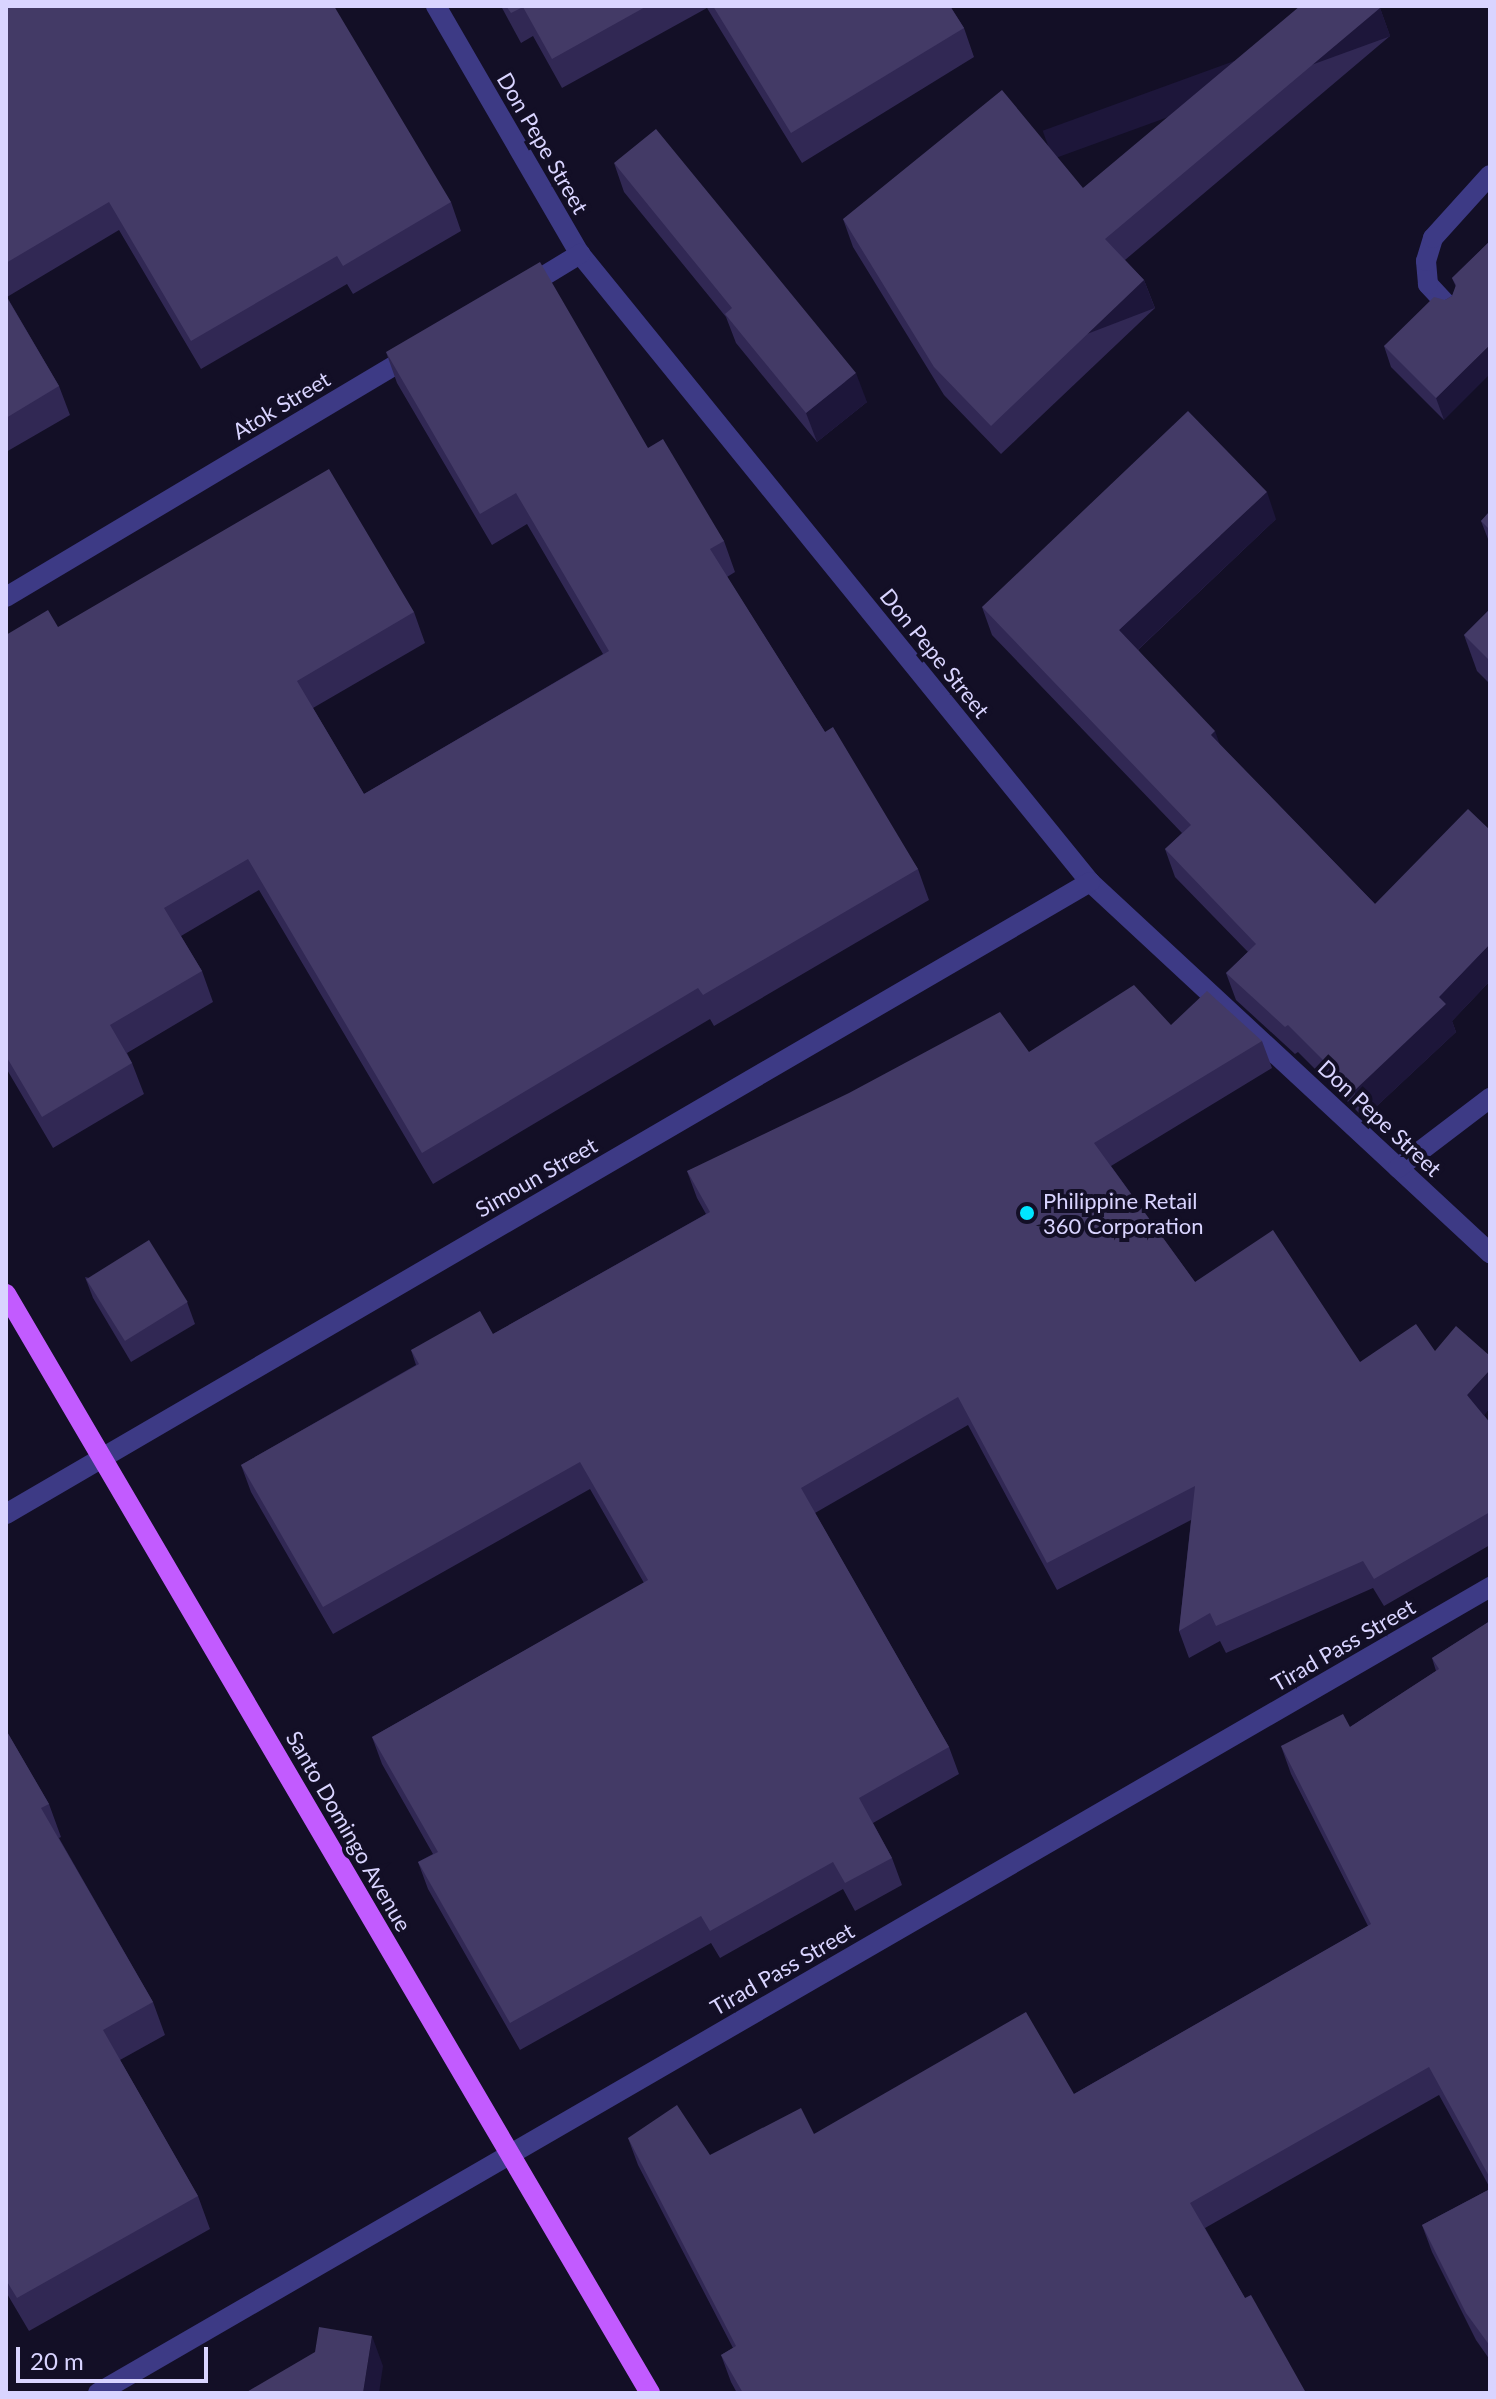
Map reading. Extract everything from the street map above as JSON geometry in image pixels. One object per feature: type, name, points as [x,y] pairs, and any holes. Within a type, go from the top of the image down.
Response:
[{"type":"main road","name":"Santo Domingo Avenue","points":[[6,1294],[650,2393]]},
{"type":"street","name":"Don Pepe Street","points":[[436,6],[580,254],[1090,882],[1490,1253]]},
{"type":"street","points":[[1451,309],[1428,284],[1426,261],[1433,238],[1490,175]]},
{"type":"street","points":[[512,295],[580,254]]},
{"type":"street","name":"Atok Street","points":[[6,597],[430,344]]},
{"type":"street","name":"Simoun Street","points":[[6,1514],[1090,882]]},
{"type":"street","points":[[1398,1168],[1490,1098]]},
{"type":"street","name":"Tirad Pass Street","points":[[98,2393],[1490,1587]]},
{"type":"building","points":[[6,6],[334,6],[451,202],[343,266],[337,256],[191,341],[109,202],[6,263]]},
{"type":"building","points":[[506,6],[647,6],[552,59],[523,7],[511,13]]},
{"type":"building","points":[[713,6],[950,6],[964,28],[791,133]]},
{"type":"building","points":[[1300,6],[1380,8],[1105,239],[1144,280],[991,426],[934,367],[843,219],[1002,90],[1083,188]]},
{"type":"building","points":[[656,129],[856,373],[806,413],[725,314],[732,308],[614,163]]},
{"type":"building","points":[[1490,241],[1490,345],[1436,398],[1384,346],[1434,297],[1445,300],[1452,296],[1456,285],[1452,278]]},
{"type":"building","points":[[540,262],[648,448],[663,439],[724,541],[710,549],[825,732],[833,727],[918,869],[703,995],[698,988],[422,1153],[248,859],[164,908],[202,971],[110,1025],[132,1063],[42,1117],[6,1056],[6,635],[48,610],[58,627],[329,469],[414,612],[297,681],[364,794],[609,651],[516,493],[480,514],[386,352]]},
{"type":"building","points":[[6,296],[59,386],[6,418]]},
{"type":"building","points":[[1188,411],[1267,492],[1119,630],[1215,731],[1211,735],[1375,904],[1468,809],[1490,830],[1490,944],[1439,997],[1446,1004],[1354,1091],[1288,1025],[1285,1027],[1226,973],[1256,944],[1165,849],[1191,825],[982,607]]},
{"type":"building","points":[[1490,511],[1490,530],[1481,521]]},
{"type":"building","points":[[1490,609],[1490,661],[1464,635]]},
{"type":"building","points":[[1134,985],[1171,1025],[1207,991],[1262,1041],[1094,1143],[1195,1282],[1273,1230],[1360,1362],[1416,1324],[1435,1351],[1456,1326],[1490,1356],[1490,1370],[1467,1395],[1490,1423],[1490,1512],[1374,1579],[1363,1561],[1216,1626],[1210,1613],[1179,1631],[1195,1486],[1047,1563],[958,1397],[801,1488],[949,1747],[859,1798],[892,1858],[845,1883],[833,1862],[710,1931],[701,1916],[510,2023],[418,1862],[438,1852],[372,1737],[648,1580],[580,1462],[323,1607],[241,1465],[419,1364],[411,1350],[480,1311],[493,1334],[710,1212],[687,1171],[849,1093],[1000,1012],[1029,1052]]},
{"type":"building","points":[[149,1240],[188,1302],[125,1341],[86,1279]]},
{"type":"building","points":[[1490,1621],[1490,2178],[1429,2067],[1190,2203],[1245,2298],[1251,2295],[1306,2393],[743,2393],[721,2355],[736,2346],[628,2138],[677,2105],[710,2155],[801,2108],[814,2134],[1026,2012],[1074,2094],[1371,1924],[1281,1746],[1343,1714],[1350,1727],[1439,1669],[1432,1658]]},
{"type":"building","points":[[6,1730],[49,1804],[41,1808],[153,2002],[103,2030],[198,2196],[17,2298],[6,2280]]},
{"type":"building","points":[[1490,2189],[1490,2346],[1466,2313],[1422,2225]]},
{"type":"building","points":[[319,2327],[372,2336],[363,2393],[245,2393],[315,2352]]},
{"type":"place","name":"Philippine Retail 360 Corporation","points":[[1027,1213]]}]
